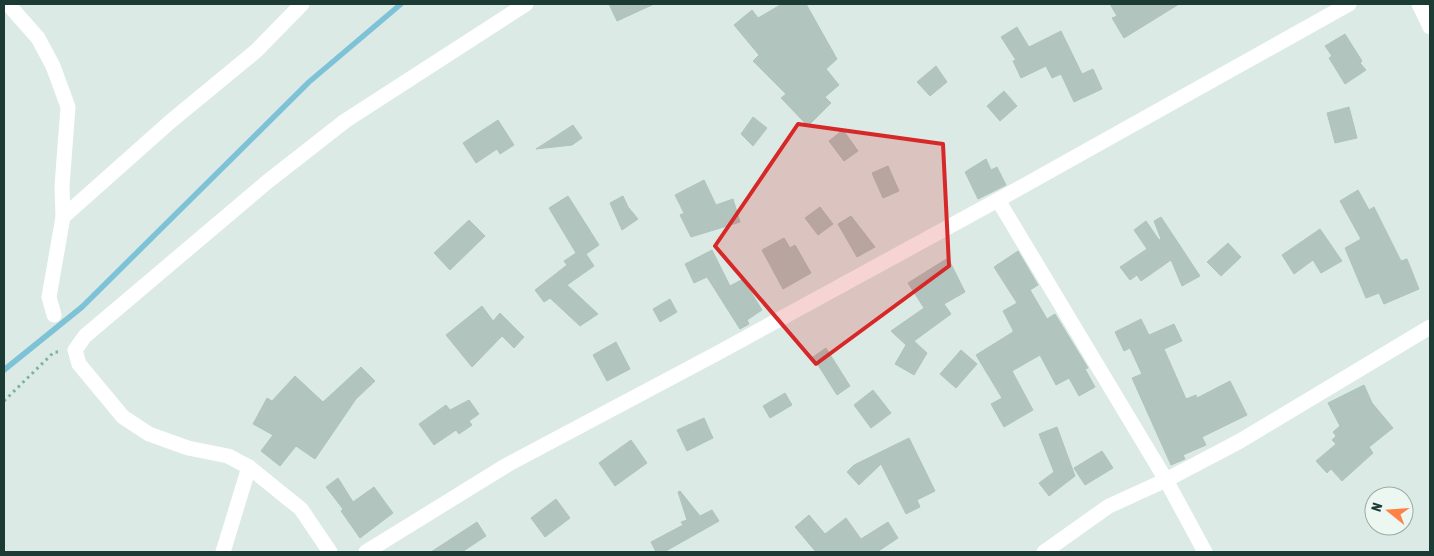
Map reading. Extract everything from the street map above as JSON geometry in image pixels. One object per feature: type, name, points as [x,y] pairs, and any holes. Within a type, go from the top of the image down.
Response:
[{"type":"street","points":[[8,4],[38,38],[53,66],[68,107],[62,186],[63,217],[49,297],[54,315]]},
{"type":"street","points":[[63,217],[171,121],[256,51],[302,4]]},
{"type":"street","points":[[330,552],[301,509],[249,467],[228,456],[188,448],[149,434],[123,417],[79,364],[74,350],[85,336],[259,188],[345,121],[526,4]]},
{"type":"street","points":[[366,552],[507,465],[998,200],[1349,4]]},
{"type":"street","points":[[1419,4],[1430,28]]},
{"type":"street","points":[[998,200],[1166,480],[1205,552]]},
{"type":"street","points":[[1044,552],[1110,506],[1166,480],[1240,441],[1430,326]]},
{"type":"street","points":[[224,552],[249,467]]},
{"type":"path","points":[[4,401],[54,352],[74,350]]},
{"type":"highlighted area","points":[[798,124],[943,144],[949,266],[816,364],[715,246]]},
{"type":"building","points":[[609,4],[654,4],[617,21]]},
{"type":"building","points":[[782,4],[806,4],[837,59],[826,69],[839,85],[825,97],[831,103],[808,126],[781,98],[786,94],[753,61],[759,55],[734,25],[752,10],[758,18]]},
{"type":"building","points":[[1110,4],[1179,4],[1124,38],[1112,18],[1117,16]]},
{"type":"building","points":[[1017,27],[1029,47],[1061,31],[1082,74],[1093,69],[1102,89],[1074,102],[1061,74],[1052,78],[1046,66],[1021,78],[1013,61],[1016,60],[1001,37]]},
{"type":"building","points":[[1345,34],[1362,61],[1360,63],[1366,70],[1345,84],[1329,58],[1332,56],[1325,46]]},
{"type":"building","points":[[936,66],[947,82],[930,96],[917,82]]},
{"type":"building","points":[[1004,91],[1017,106],[1000,121],[987,106]]},
{"type":"building","points":[[1349,107],[1357,138],[1335,143],[1327,113]]},
{"type":"building","points":[[753,117],[767,128],[753,146],[741,134]]},
{"type":"building","points":[[498,120],[514,145],[500,154],[497,149],[476,163],[463,143]]},
{"type":"building","points":[[573,125],[582,138],[572,145],[536,149]]},
{"type":"building","points":[[843,130],[858,151],[844,161],[829,141]]},
{"type":"building","points":[[986,159],[991,170],[997,167],[1006,185],[978,199],[965,172]]},
{"type":"building","points":[[888,166],[899,191],[883,198],[872,173]]},
{"type":"building","points":[[704,180],[716,205],[733,199],[740,222],[691,237],[680,215],[684,213],[675,195]]},
{"type":"building","points":[[1358,190],[1369,210],[1374,207],[1401,261],[1407,259],[1419,289],[1384,304],[1379,293],[1366,298],[1345,248],[1361,239],[1340,201]]},
{"type":"building","points":[[568,196],[599,245],[586,254],[594,266],[567,285],[598,314],[580,326],[550,298],[544,302],[535,290],[567,265],[564,261],[576,253],[549,208]]},
{"type":"building","points":[[623,196],[628,207],[638,219],[622,230],[610,203]]},
{"type":"building","points":[[820,207],[833,224],[818,235],[805,218]]},
{"type":"building","points":[[851,216],[875,247],[857,257],[838,224]]},
{"type":"building","points":[[1161,217],[1200,276],[1182,286],[1171,260],[1141,281],[1137,275],[1130,280],[1120,267],[1147,249],[1134,230],[1146,221],[1159,240],[1161,239],[1154,221]]},
{"type":"building","points":[[469,220],[485,236],[450,270],[434,253]]},
{"type":"building","points":[[1320,229],[1342,261],[1321,273],[1313,260],[1294,274],[1282,255]]},
{"type":"building","points":[[784,238],[790,248],[795,245],[811,273],[783,289],[762,250]]},
{"type":"building","points":[[1228,243],[1241,257],[1221,276],[1207,262]]},
{"type":"building","points":[[712,250],[730,286],[743,279],[762,310],[747,320],[749,324],[740,329],[707,277],[694,283],[685,264]]},
{"type":"building","points":[[1018,251],[1038,285],[1030,290],[1047,319],[1055,314],[1088,368],[1085,369],[1095,387],[1079,396],[1069,378],[1056,385],[1040,355],[1012,371],[1033,410],[1004,427],[991,404],[1002,398],[976,355],[1013,332],[1003,311],[1017,303],[994,267]]},
{"type":"building","points":[[948,258],[965,292],[944,304],[951,314],[914,341],[927,353],[914,375],[895,364],[906,345],[891,331],[924,308],[908,283]]},
{"type":"building","points":[[670,299],[677,312],[660,322],[653,309]]},
{"type":"building","points":[[482,306],[493,321],[500,313],[524,337],[514,348],[502,336],[472,367],[446,335]]},
{"type":"building","points":[[1141,319],[1149,335],[1174,324],[1182,341],[1164,349],[1186,399],[1196,395],[1197,398],[1230,381],[1247,415],[1202,437],[1206,445],[1183,455],[1185,459],[1171,465],[1132,378],[1142,374],[1130,348],[1124,351],[1115,332]]},
{"type":"building","points":[[616,342],[630,369],[607,381],[593,355]]},
{"type":"building","points":[[826,348],[850,386],[837,395],[813,357]]},
{"type":"building","points":[[961,350],[977,364],[956,388],[940,374]]},
{"type":"building","points":[[361,367],[375,381],[356,399],[315,459],[296,446],[280,466],[261,451],[273,435],[253,424],[267,398],[272,401],[295,376],[323,402]]},
{"type":"building","points":[[1364,385],[1372,403],[1393,428],[1369,447],[1373,453],[1342,481],[1331,469],[1327,473],[1316,461],[1336,444],[1332,440],[1336,436],[1333,432],[1340,426],[1328,403]]},
{"type":"building","points":[[873,390],[891,413],[871,428],[854,405]]},
{"type":"building","points":[[785,393],[792,405],[770,418],[763,406]]},
{"type":"building","points":[[469,400],[479,414],[469,421],[472,425],[459,434],[456,430],[434,445],[419,424],[446,405],[450,410]]},
{"type":"building","points":[[704,418],[713,438],[687,451],[677,430]]},
{"type":"building","points":[[1057,427],[1075,476],[1049,496],[1039,483],[1054,472],[1039,434]]},
{"type":"building","points":[[909,438],[935,491],[917,500],[920,507],[906,514],[881,464],[859,485],[847,472],[854,465]]},
{"type":"building","points":[[631,440],[647,463],[615,486],[599,463]]},
{"type":"building","points":[[1102,451],[1113,468],[1085,485],[1074,468]]},
{"type":"building","points":[[338,478],[353,502],[374,487],[393,513],[360,538],[341,511],[343,509],[326,487]]},
{"type":"building","points":[[680,491],[700,516],[712,510],[719,521],[664,552],[656,552],[651,542],[683,525],[681,522],[687,520],[678,492]]},
{"type":"building","points":[[556,499],[570,518],[545,537],[531,518]]},
{"type":"building","points":[[809,515],[825,534],[846,518],[861,539],[888,522],[898,538],[877,552],[816,552],[795,527]]},
{"type":"building","points":[[477,522],[486,536],[462,552],[431,552]]},
{"type":"waterway","points":[[4,370],[82,307],[309,82],[401,4]]}]
